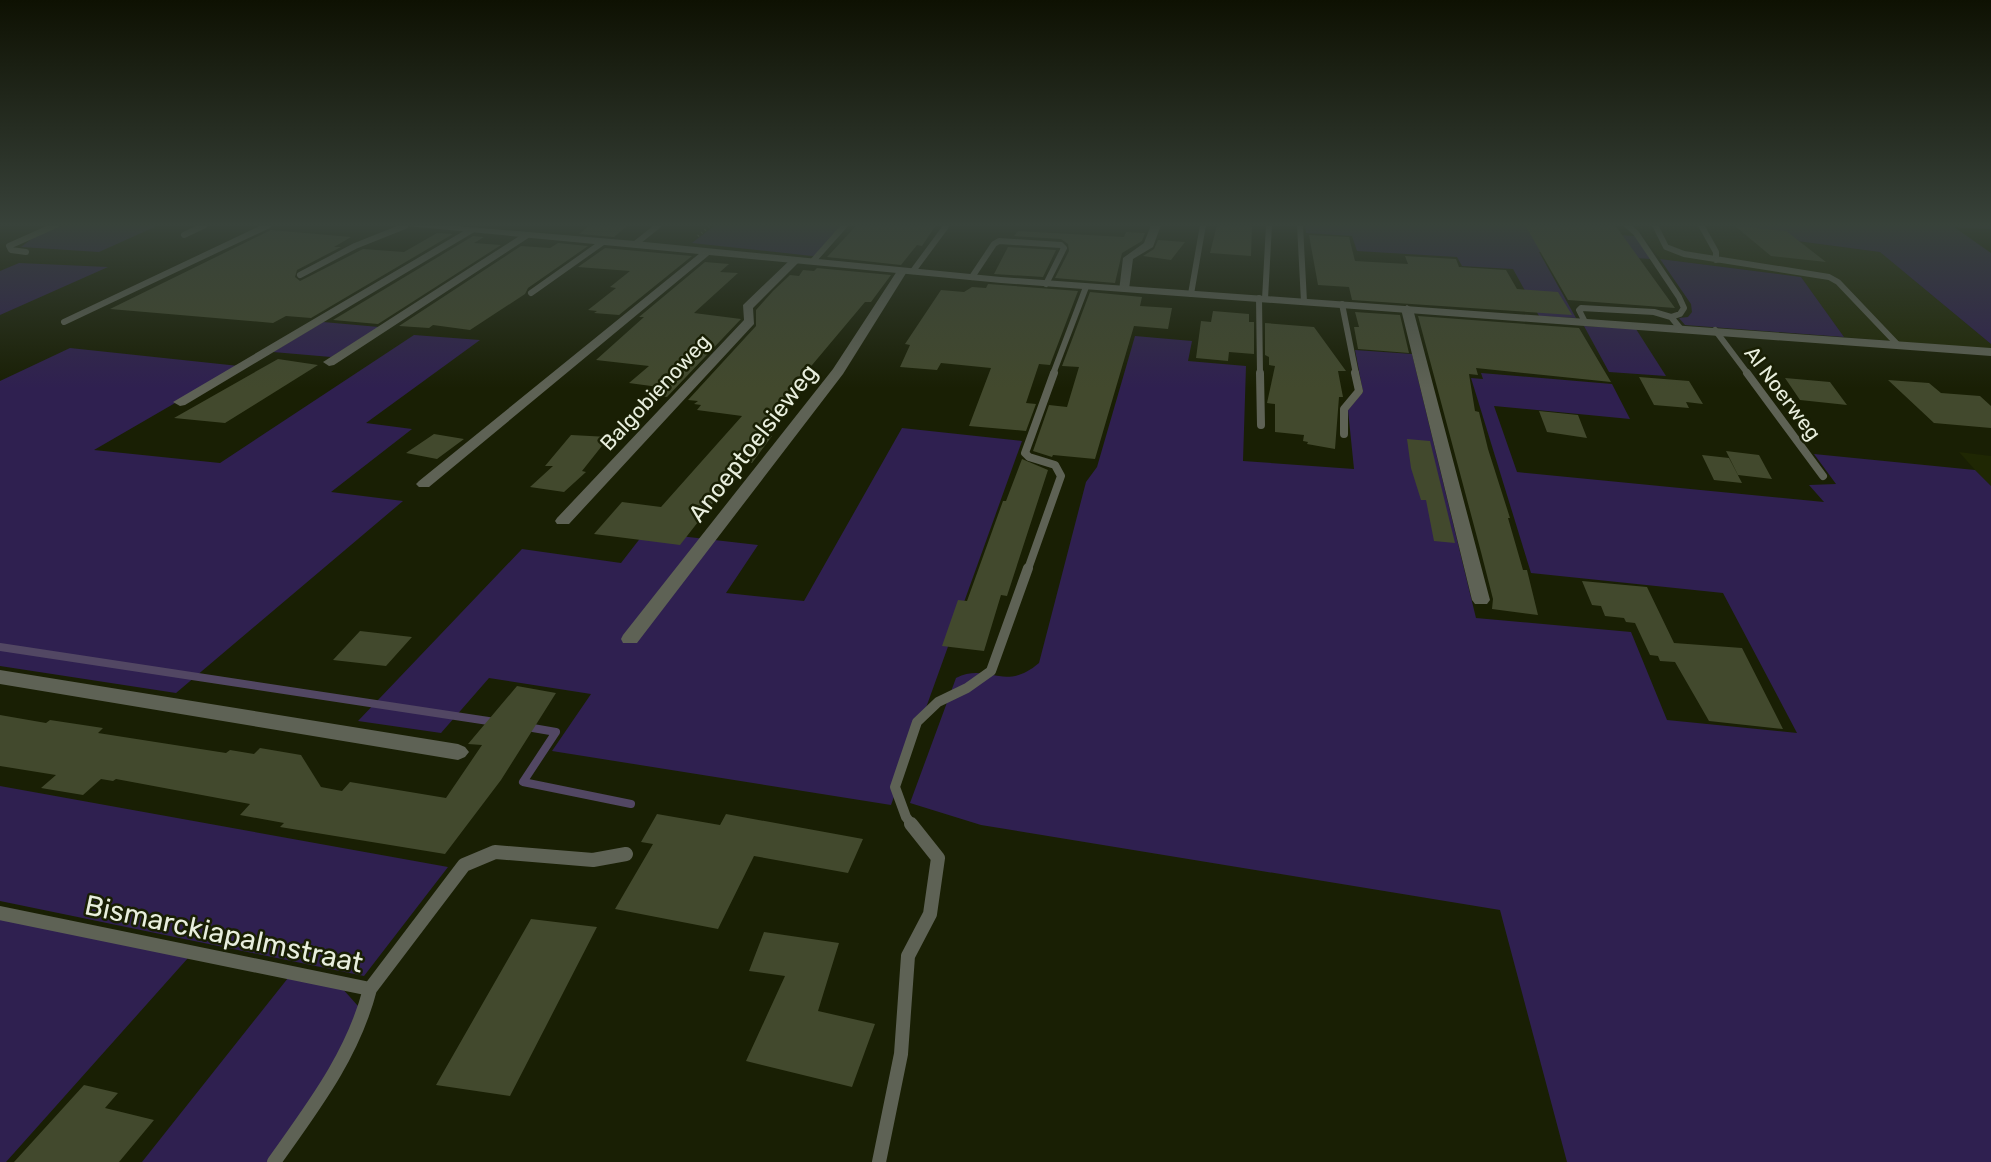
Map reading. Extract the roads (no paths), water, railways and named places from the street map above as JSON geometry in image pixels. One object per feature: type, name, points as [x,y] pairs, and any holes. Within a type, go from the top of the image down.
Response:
[{"type":"street","points":[[180,402],[388,279]]},
{"type":"street","points":[[329,362],[459,279]]},
{"type":"street","points":[[424,484],[675,279]]},
{"type":"street","name":"Balgobienoweg","points":[[563,521],[750,321],[747,307],[776,279]]},
{"type":"street","name":"Anoeptoelsieweg","points":[[630,639],[838,371],[902,279]]},
{"type":"street","points":[[995,279],[1991,352]]},
{"type":"street","points":[[1123,289],[1125,279]]},
{"type":"street","points":[[1407,309],[1482,600]]},
{"type":"street","points":[[0,677],[458,752]]},
{"type":"lane","points":[[64,322],[154,279]]},
{"type":"lane","points":[[531,293],[550,279]]},
{"type":"lane","points":[[1045,284],[1048,279]]},
{"type":"lane","points":[[1191,294],[1192,279]]},
{"type":"lane","points":[[1261,425],[1264,279]]},
{"type":"lane","points":[[1303,279],[1304,302]]},
{"type":"lane","points":[[1667,279],[1684,308],[1680,314],[1671,317]]},
{"type":"lane","points":[[1832,279],[1838,282],[1898,345]]},
{"type":"lane","points":[[878,1162],[901,1054],[908,956],[930,914],[938,859],[906,817],[895,787],[917,722],[938,702],[967,688],[991,670],[995,660],[1061,475],[1055,465],[1029,457],[1026,448],[1086,287]]},
{"type":"lane","points":[[1342,304],[1359,391],[1344,410],[1344,434]]},
{"type":"lane","points":[[1586,321],[1579,310],[1581,308],[1654,312],[1671,317],[1680,328]]},
{"type":"lane","name":"Al Noerweg","points":[[1715,330],[1823,476]]},
{"type":"lane","points":[[370,989],[464,865],[495,852],[593,860],[626,854]]},
{"type":"lane","name":"Bismarckiapalmstraat","points":[[0,913],[370,989],[358,1031],[337,1068],[274,1162]]},
{"type":"waterway","points":[[0,647],[495,722]]},
{"type":"waterway","points":[[527,727],[556,732],[523,782],[631,804]]}]
